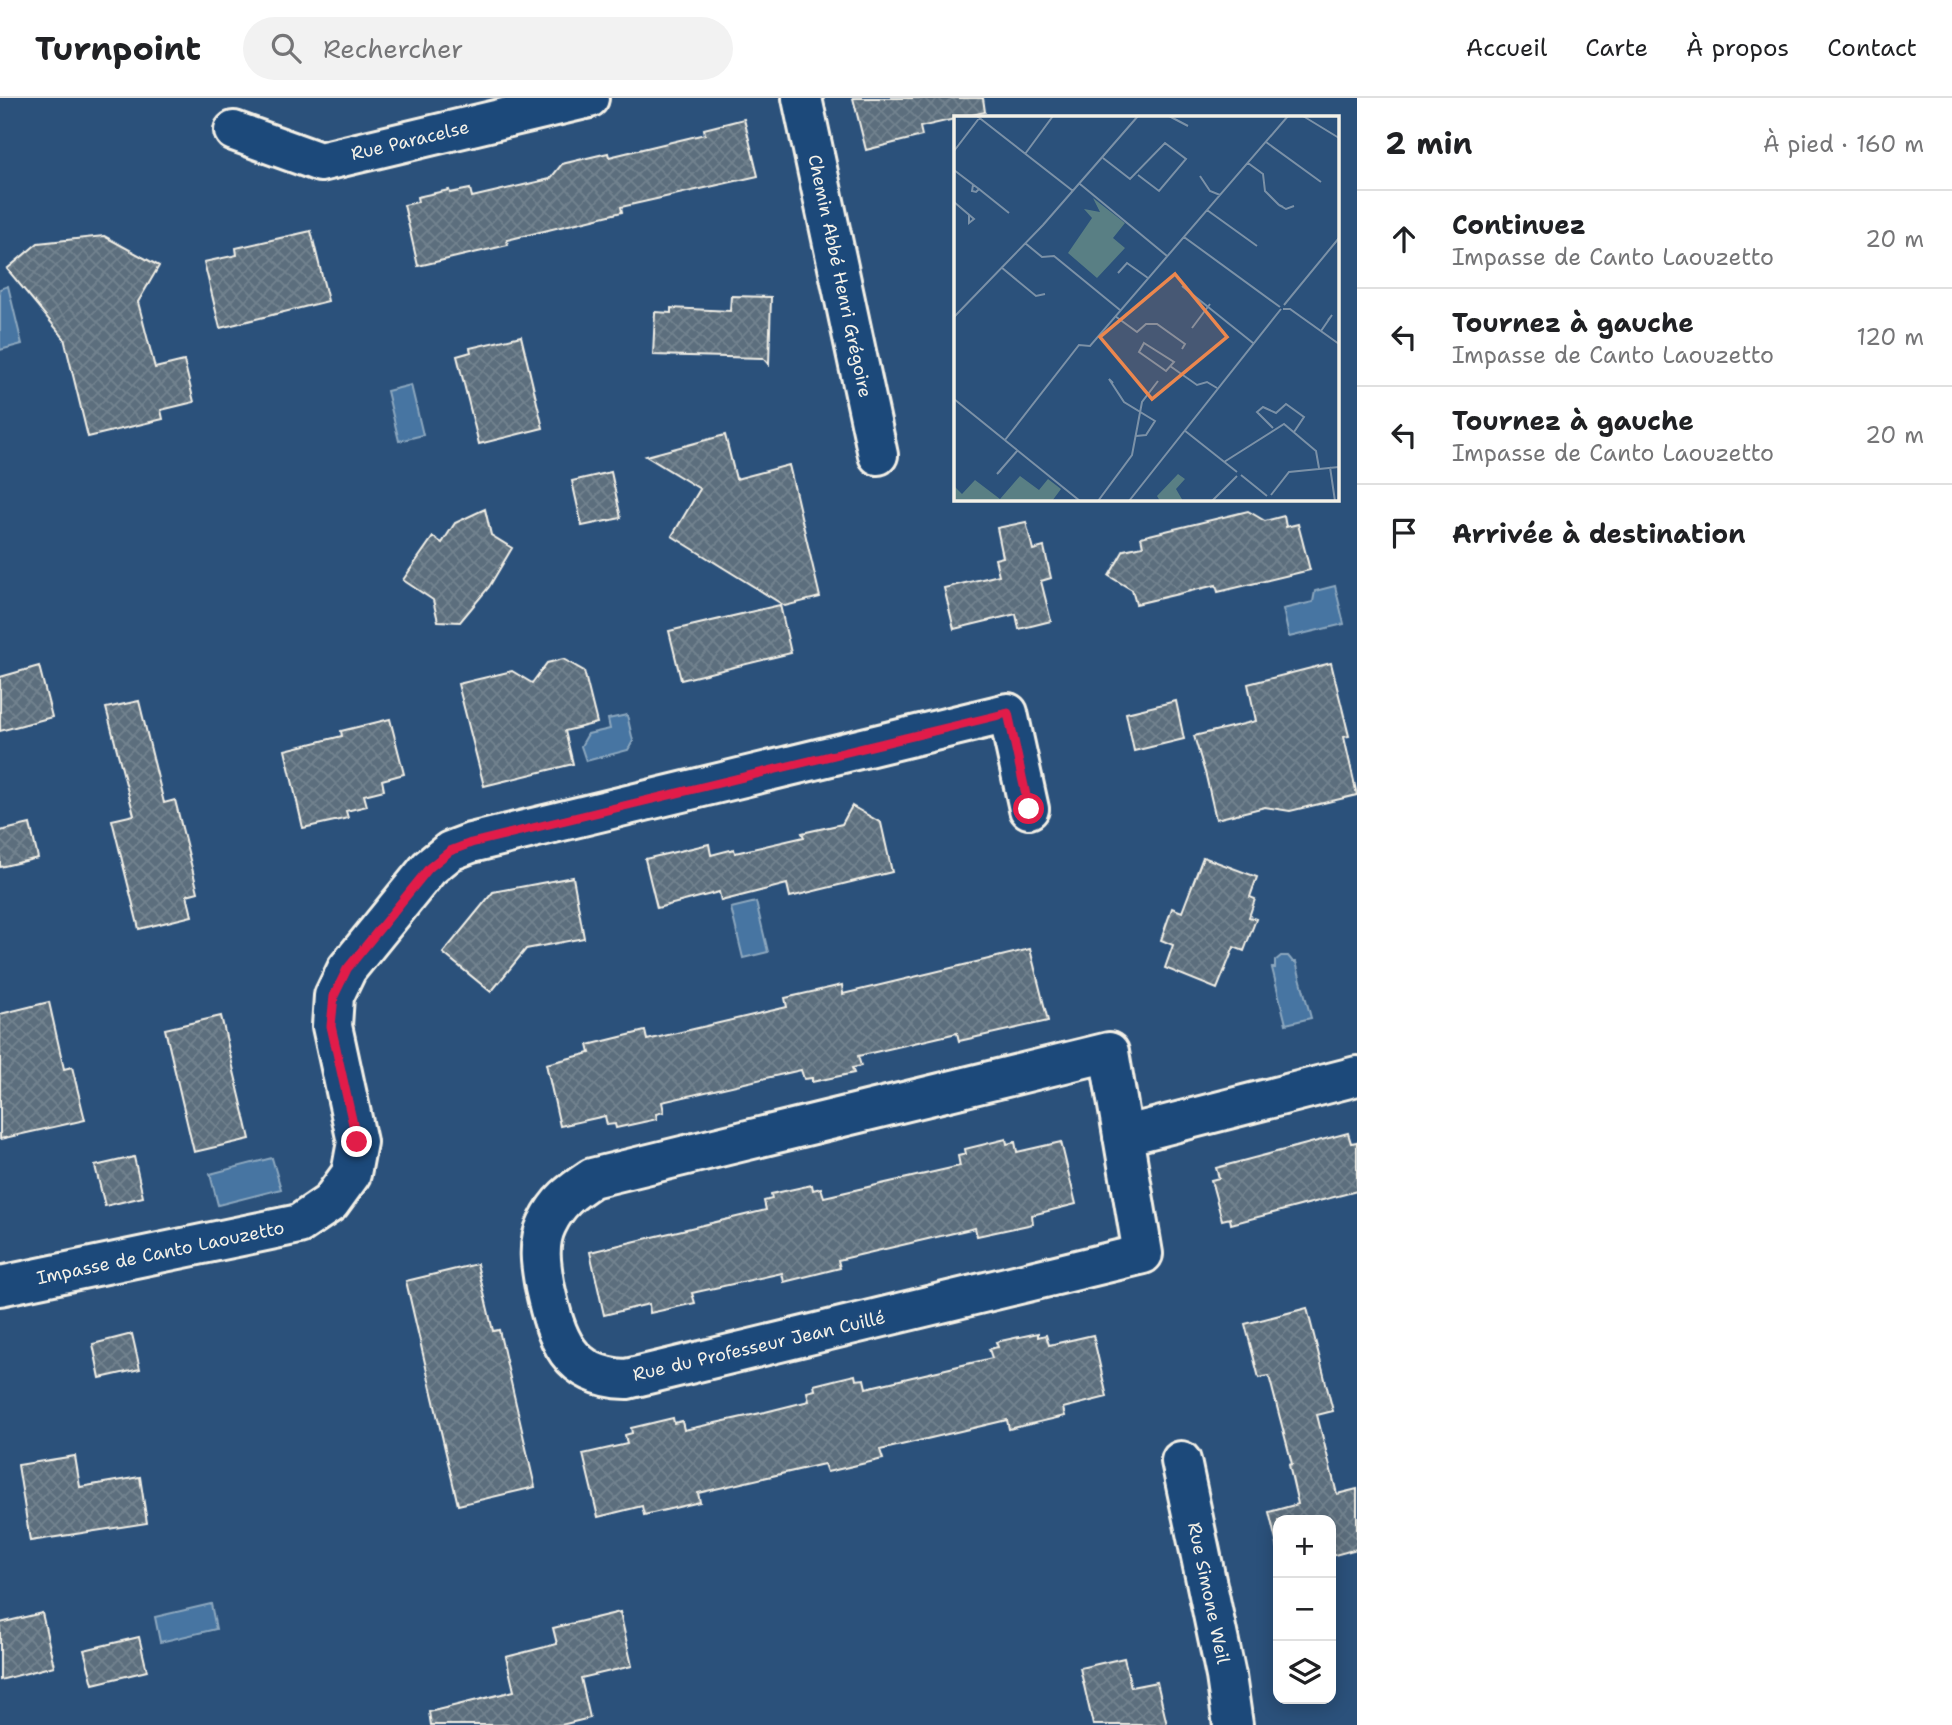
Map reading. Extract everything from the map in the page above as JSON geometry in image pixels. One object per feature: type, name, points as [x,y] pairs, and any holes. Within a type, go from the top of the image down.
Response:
[{"type":"street","name":"Rue Paracelse","points":[[234,131],[320,162],[589,98]]},
{"type":"street","name":"Chemin Abbé Henri Grégoire","points":[[802,98],[878,455]]},
{"type":"street","name":"Impasse de Canto Laouzetto","points":[[0,1286],[299,1224],[330,1203],[351,1174],[357,1142],[331,1026],[334,996],[347,969],[429,868],[450,851],[498,836],[1008,713],[1029,809]]},
{"type":"street","name":"Rue du Professeur Jean Cuillé","points":[[1108,1052],[1123,1136],[1143,1254],[627,1378],[607,1378],[589,1370],[568,1353],[553,1325],[539,1259],[546,1226],[564,1197],[592,1178],[1108,1052]]},
{"type":"street","points":[[1123,1136],[1357,1076]]},
{"type":"street","name":"Rue Simone Weil","points":[[1181,1461],[1226,1676],[1233,1725]]},
{"type":"water","points":[[8,286],[22,344],[0,350],[0,289]]},
{"type":"water","points":[[411,385],[423,435],[399,441],[387,391]]},
{"type":"water","points":[[1335,586],[1344,624],[1289,637],[1283,609],[1313,602],[1315,591]]},
{"type":"water","points":[[627,715],[633,741],[628,750],[586,761],[581,746],[588,734],[610,729],[608,719]]},
{"type":"water","points":[[756,902],[768,952],[743,958],[731,908]]},
{"type":"water","points":[[1281,956],[1288,956],[1296,962],[1311,1018],[1286,1024],[1272,968],[1275,968],[1275,961]]},
{"type":"water","points":[[272,1158],[281,1189],[218,1205],[210,1174]]},
{"type":"water","points":[[211,1604],[216,1629],[160,1642],[155,1617]]},
{"type":"building","points":[[853,98],[983,98],[985,112],[954,116],[954,119],[920,127],[922,136],[866,150]]},
{"type":"building","points":[[744,119],[758,176],[621,207],[622,212],[507,240],[508,245],[418,266],[404,205],[418,202],[417,197],[449,190],[450,193],[470,189],[472,197],[550,179],[562,164],[608,153],[609,157],[705,134],[704,129]]},
{"type":"building","points":[[311,231],[328,301],[220,328],[204,262],[237,255],[236,248]]},
{"type":"building","points":[[104,236],[159,266],[138,302],[155,368],[184,361],[194,402],[161,410],[163,419],[88,437],[64,338],[7,269],[38,243]]},
{"type":"building","points":[[731,296],[771,297],[769,365],[763,358],[653,355],[655,312],[671,313],[671,308],[730,311]]},
{"type":"building","points":[[521,336],[543,428],[479,444],[457,356],[471,352],[470,348]]},
{"type":"building","points":[[725,435],[736,479],[789,465],[820,597],[785,606],[672,536],[700,489],[646,456]]},
{"type":"building","points":[[611,472],[621,518],[582,526],[572,481]]},
{"type":"building","points":[[485,509],[491,535],[512,548],[489,587],[460,622],[438,621],[433,600],[403,580],[433,537],[442,543],[455,523]]},
{"type":"building","points":[[1248,511],[1265,521],[1284,516],[1286,527],[1298,524],[1310,570],[1218,592],[1216,585],[1136,604],[1132,590],[1109,576],[1124,550],[1143,546],[1141,537]]},
{"type":"building","points":[[1026,522],[1033,550],[1044,547],[1051,578],[1041,581],[1051,621],[1019,629],[1016,614],[954,629],[944,588],[999,575],[995,559],[1003,557],[997,528]]},
{"type":"building","points":[[780,605],[791,653],[681,680],[669,631]]},
{"type":"building","points":[[563,659],[584,671],[597,723],[565,731],[573,764],[484,786],[458,684],[512,671],[532,683],[547,663]]},
{"type":"building","points":[[1331,663],[1349,736],[1344,737],[1357,795],[1290,811],[1265,807],[1216,819],[1194,736],[1256,721],[1248,684]]},
{"type":"building","points":[[39,666],[52,717],[0,731],[0,677]]},
{"type":"building","points":[[139,701],[164,803],[175,800],[198,892],[187,895],[192,916],[139,929],[112,820],[134,815],[106,708]]},
{"type":"building","points":[[1176,701],[1184,739],[1134,751],[1126,713]]},
{"type":"building","points":[[390,719],[404,774],[382,780],[384,790],[364,795],[367,806],[346,811],[348,818],[303,828],[285,750],[342,736],[341,731]]},
{"type":"building","points":[[852,806],[881,823],[892,872],[790,897],[787,884],[721,901],[719,892],[657,908],[645,859],[709,844],[711,855],[734,849],[735,853],[804,837],[802,833],[842,824]]},
{"type":"building","points":[[30,824],[38,858],[0,867],[0,831]]},
{"type":"building","points":[[1203,857],[1257,877],[1250,897],[1255,899],[1249,917],[1256,919],[1244,951],[1234,947],[1217,989],[1165,968],[1173,945],[1161,940],[1172,908],[1182,912]]},
{"type":"building","points":[[573,877],[584,938],[526,949],[491,992],[443,953],[493,892]]},
{"type":"building","points":[[1030,949],[1048,1021],[959,1041],[957,1033],[858,1056],[861,1066],[852,1068],[854,1073],[812,1082],[812,1078],[804,1079],[801,1070],[662,1102],[664,1112],[656,1114],[657,1119],[616,1128],[615,1124],[607,1125],[605,1116],[560,1126],[546,1064],[590,1053],[588,1045],[645,1031],[647,1040],[787,1007],[785,998],[842,985],[843,994]]},
{"type":"building","points":[[49,1002],[64,1069],[72,1067],[85,1120],[0,1139],[0,1014]]},
{"type":"building","points":[[221,1016],[250,1139],[194,1152],[165,1029]]},
{"type":"building","points":[[1348,1133],[1351,1143],[1357,1142],[1357,1191],[1231,1224],[1230,1218],[1222,1220],[1211,1180],[1219,1178],[1216,1168]]},
{"type":"building","points":[[1006,1139],[1007,1144],[1015,1142],[1017,1152],[1061,1142],[1076,1204],[1032,1215],[1033,1224],[977,1236],[975,1228],[838,1260],[840,1268],[784,1282],[782,1273],[692,1293],[695,1303],[650,1313],[649,1304],[604,1315],[590,1252],[766,1210],[764,1201],[772,1199],[771,1194],[812,1185],[813,1190],[821,1188],[824,1197],[960,1166],[958,1156],[966,1154],[965,1149]]},
{"type":"building","points":[[134,1157],[143,1197],[105,1206],[95,1166]]},
{"type":"building","points":[[477,1264],[493,1331],[499,1330],[535,1487],[458,1505],[406,1281]]},
{"type":"building","points":[[1307,1308],[1333,1411],[1317,1415],[1337,1494],[1357,1489],[1357,1549],[1336,1555],[1336,1515],[1273,1515],[1273,1528],[1269,1512],[1298,1504],[1289,1465],[1292,1464],[1269,1376],[1259,1378],[1245,1324]]},
{"type":"building","points":[[1038,1333],[1038,1337],[1046,1335],[1049,1345],[1093,1335],[1107,1397],[1063,1408],[1065,1416],[1009,1429],[1007,1420],[880,1450],[883,1459],[827,1472],[824,1464],[698,1493],[700,1502],[644,1515],[642,1506],[598,1517],[583,1454],[627,1444],[625,1435],[632,1433],[631,1428],[673,1418],[674,1423],[682,1421],[684,1430],[765,1412],[809,1401],[807,1392],[815,1390],[814,1385],[855,1375],[856,1380],[864,1379],[866,1388],[992,1358],[989,1349],[998,1347],[996,1342]]},
{"type":"building","points":[[132,1334],[140,1369],[100,1378],[93,1344]]},
{"type":"building","points":[[75,1456],[80,1487],[140,1477],[147,1523],[30,1541],[18,1465]]},
{"type":"building","points":[[620,1612],[632,1666],[581,1678],[590,1718],[561,1725],[431,1725],[429,1712],[514,1691],[506,1657],[557,1644],[553,1628]]},
{"type":"building","points":[[42,1613],[54,1666],[0,1680],[0,1623]]},
{"type":"building","points":[[139,1637],[147,1671],[93,1684],[84,1650]]},
{"type":"building","points":[[1124,1658],[1131,1687],[1157,1682],[1167,1725],[1093,1725],[1080,1668]]},
{"type":"route","points":[[357,1142],[331,1026],[334,996],[347,969],[429,868],[450,851],[471,843],[1008,713],[1029,809]]}]
